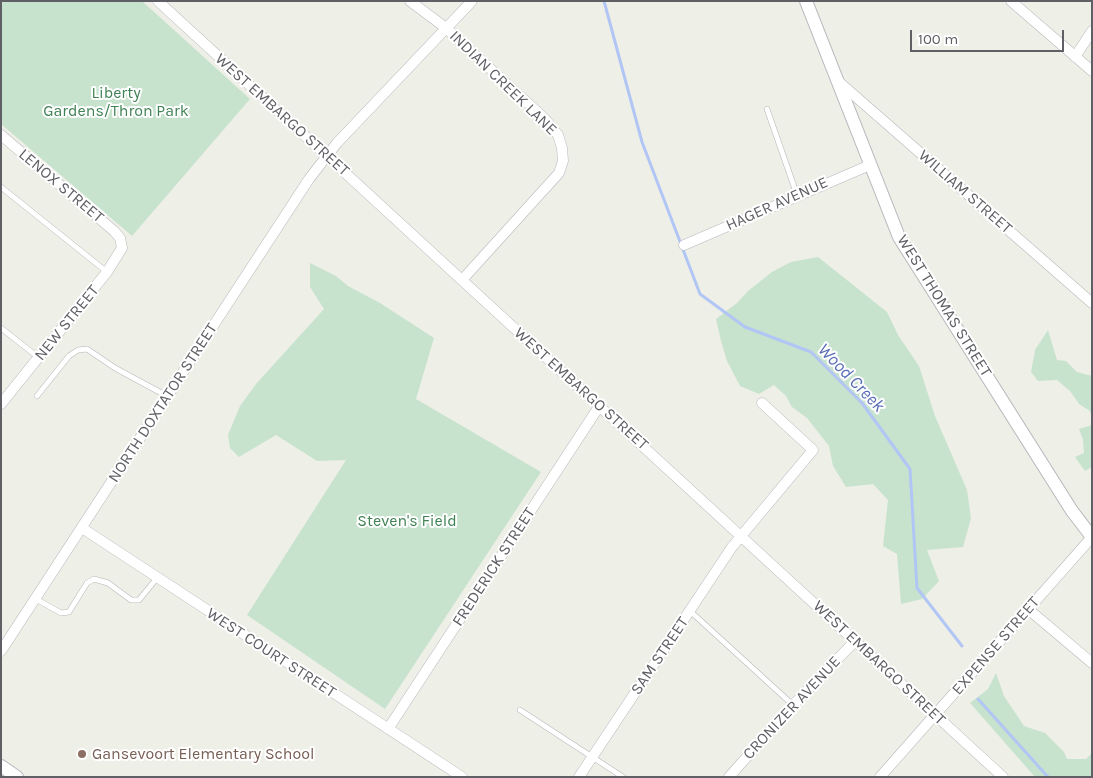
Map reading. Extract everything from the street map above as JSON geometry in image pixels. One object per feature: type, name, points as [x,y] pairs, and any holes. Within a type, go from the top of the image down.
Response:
[{"type":"street","name":"WEST EMBARGO STREET","points":[[158,1],[1003,777]]},
{"type":"street","name":"INDIAN CREEK LANE","points":[[410,1],[446,28],[544,118],[558,135],[562,148],[563,161],[559,173],[462,280]]},
{"type":"street","name":"NORTH DOXTATOR STREET","points":[[1,651],[308,179],[326,155],[472,1]]},
{"type":"street","name":"WEST THOMAS STREET","points":[[806,1],[899,237],[1072,511],[1092,537]]},
{"type":"street","points":[[1011,1],[1092,72]]},
{"type":"street","points":[[1075,57],[1092,31]]},
{"type":"street","name":"WILLIAM STREET","points":[[838,81],[1092,303]]},
{"type":"street","name":"LENOX STREET","points":[[1,134],[120,237]]},
{"type":"street","name":"HAGER AVENUE","points":[[684,245],[870,165]]},
{"type":"street","name":"NEW STREET","points":[[1,404],[107,272],[122,248],[120,237]]},
{"type":"street","name":"SAM STREET","points":[[579,777],[740,535],[813,450],[762,403]]},
{"type":"street","name":"FREDERICK STREET","points":[[388,730],[600,405]]},
{"type":"street","name":"WEST COURT STREET","points":[[82,528],[462,777]]},
{"type":"street","name":"EXPENSE STREET","points":[[880,777],[1092,537]]},
{"type":"street","points":[[1028,610],[1092,663]]},
{"type":"street","name":"CRONIZER AVENUE","points":[[729,777],[793,705],[856,640]]},
{"type":"street","points":[[1,766],[17,777]]},
{"type":"lane","points":[[767,109],[798,195]]},
{"type":"lane","points":[[1,187],[107,272]]},
{"type":"lane","points":[[1,328],[38,357]]},
{"type":"lane","points":[[37,396],[69,356],[78,350],[87,349],[115,368],[168,396]]},
{"type":"lane","points":[[36,599],[61,613],[69,612],[87,583],[94,579],[108,583],[131,600],[139,600],[157,578]]},
{"type":"lane","points":[[690,610],[793,705]]},
{"type":"lane","points":[[520,710],[623,777]]},
{"type":"green space","name":"Liberty Gardens/Thron Park","points":[[1,1],[142,1],[250,99],[132,236],[1,124]]},
{"type":"green space","points":[[818,257],[887,312],[898,335],[919,366],[935,416],[967,490],[971,518],[963,547],[927,550],[939,581],[922,599],[901,604],[897,554],[883,546],[888,500],[873,484],[846,487],[833,466],[829,446],[807,418],[792,407],[786,396],[774,385],[759,394],[740,386],[727,361],[716,319],[772,272],[791,262]]},
{"type":"green space","name":"Steven's Field","points":[[310,263],[336,276],[348,286],[380,303],[434,338],[416,399],[541,472],[385,709],[247,615],[346,460],[317,461],[276,435],[239,457],[230,448],[228,435],[240,406],[256,384],[324,309],[310,287]]},
{"type":"green space","points":[[1048,330],[1057,360],[1066,361],[1077,372],[1092,376],[1092,416],[1090,411],[1079,404],[1070,391],[1057,380],[1038,381],[1031,372],[1035,350]]},
{"type":"green space","points":[[1092,425],[1092,467],[1085,471],[1075,457],[1084,453],[1083,440],[1079,429]]},
{"type":"green space","points":[[996,673],[1004,696],[1024,726],[1045,733],[1064,752],[1067,759],[1086,759],[1092,753],[1092,777],[1035,777],[970,703],[988,689]]},
{"type":"waterway","name":"Wood Creek","points":[[604,1],[642,142],[700,294],[745,327],[811,352],[862,403],[910,469],[917,588],[962,646]]},
{"type":"waterway","name":"Wood Creek","points":[[978,699],[1048,777]]},
{"type":"place","name":"Gansevoort Elementary School","points":[[82,754]]}]
